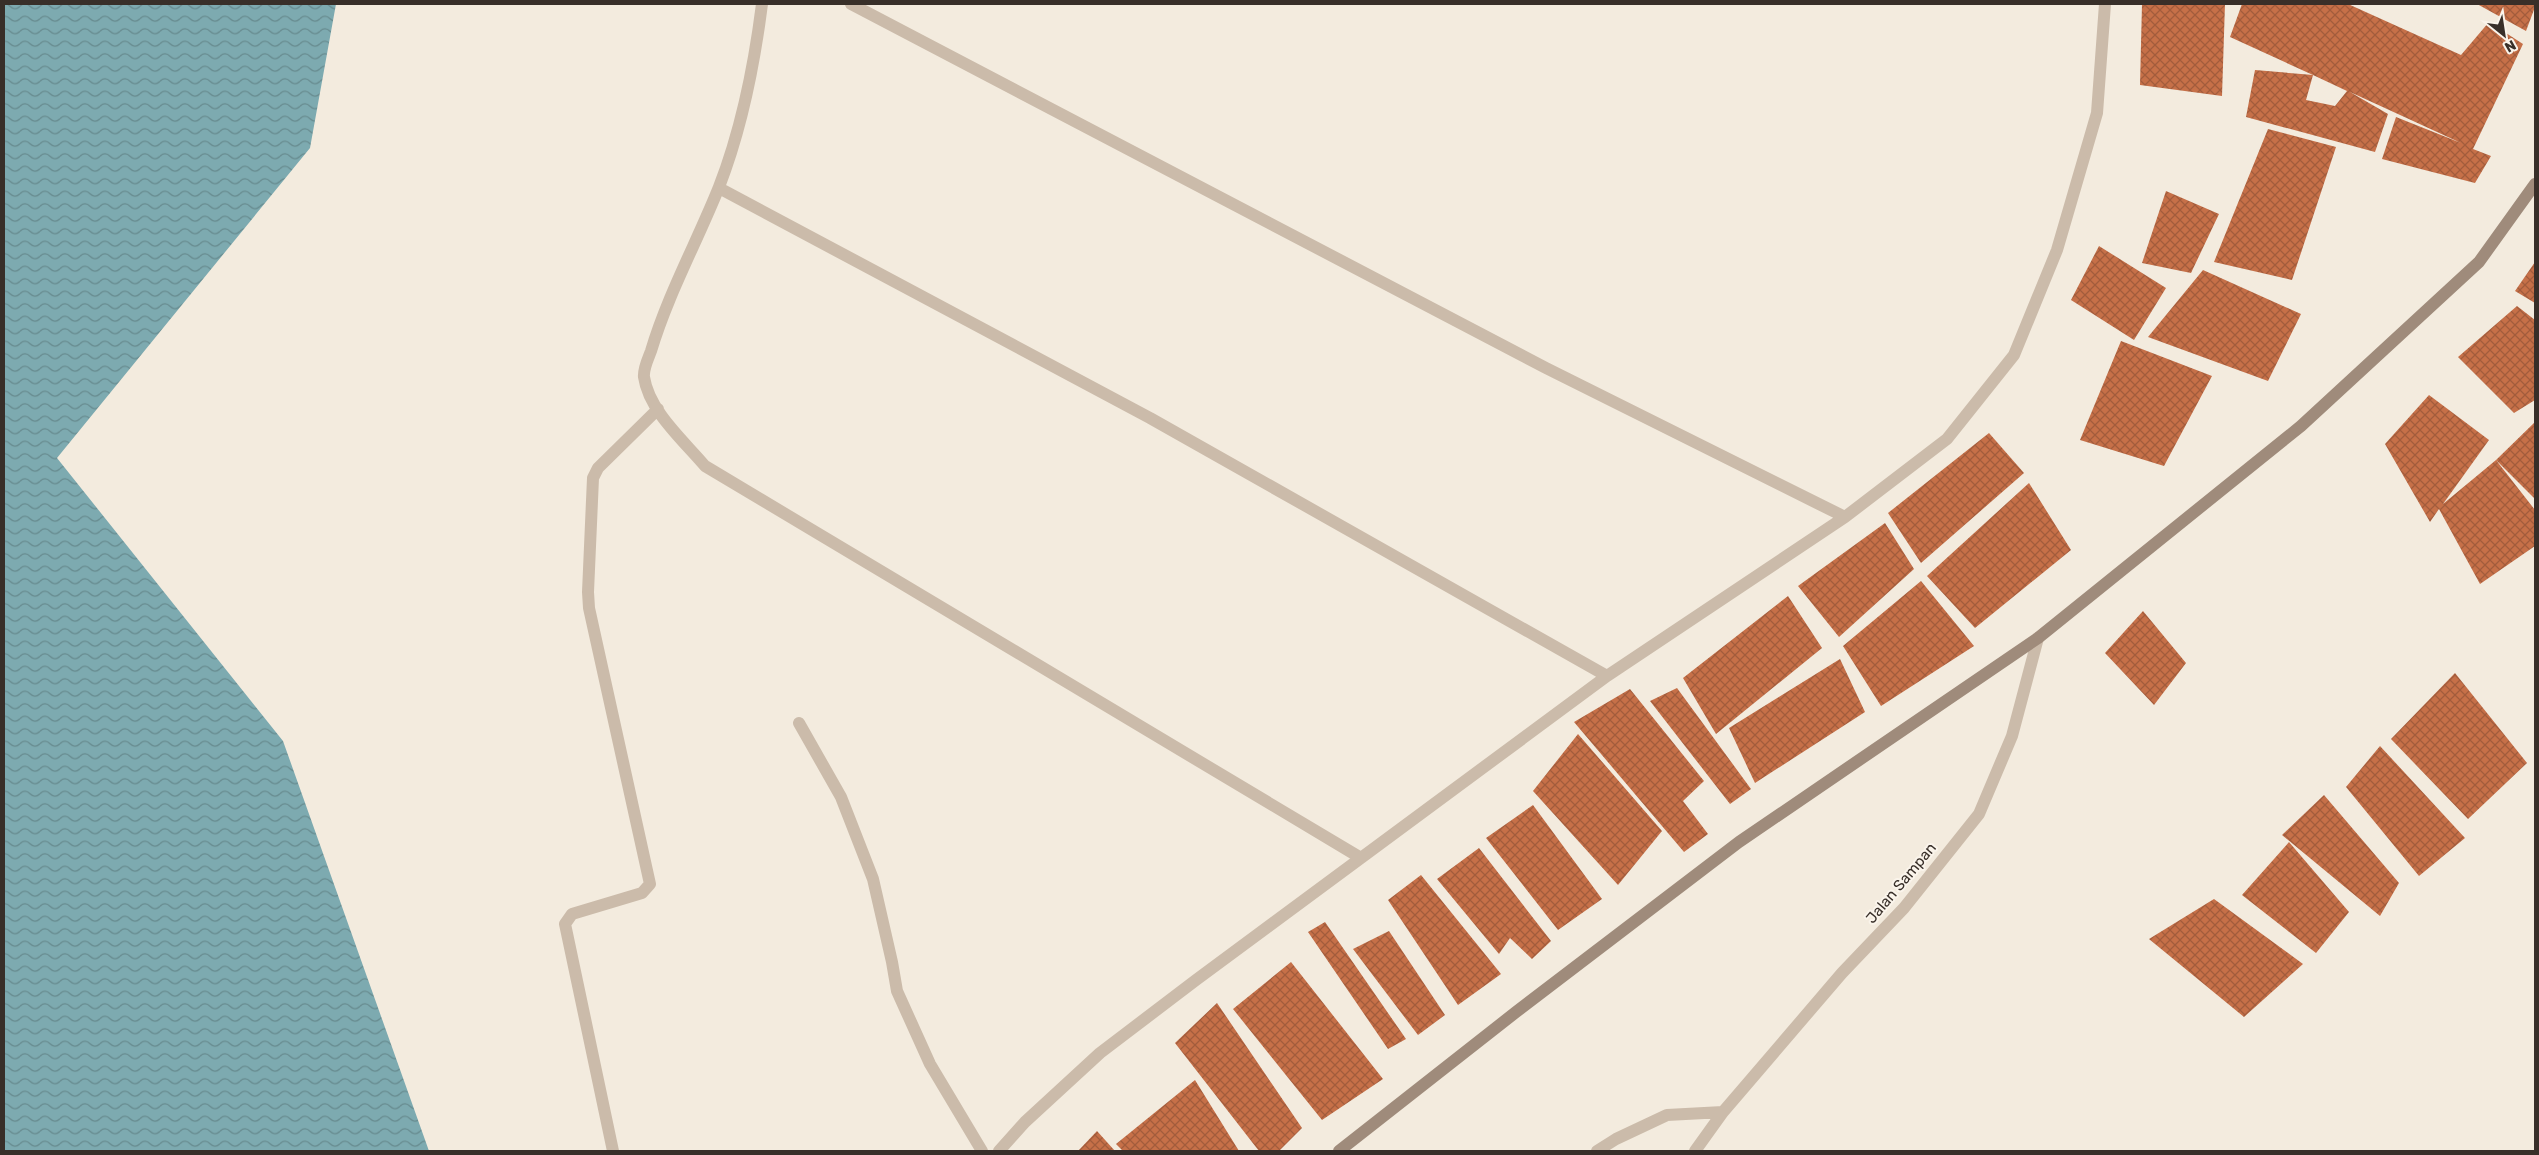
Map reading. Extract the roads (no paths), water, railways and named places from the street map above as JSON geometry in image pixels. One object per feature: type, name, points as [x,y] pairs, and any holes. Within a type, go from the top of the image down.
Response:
[{"type":"street","points":[[762,4],[755,63],[737,137],[719,188],[659,324],[644,374],[646,385],[658,410],[705,466],[1361,858]]},
{"type":"street","points":[[851,4],[1546,368],[1845,517]]},
{"type":"street","points":[[999,1151],[1025,1122],[1100,1054],[1196,980],[1607,676],[1845,517],[1947,438],[2014,355],[2057,250],[2097,113],[2105,4]]},
{"type":"street","points":[[1340,1151],[1516,1012],[1739,842],[2038,638],[2301,426],[2479,262],[2535,184]]},
{"type":"street","points":[[719,188],[1150,418],[1607,676]]},
{"type":"street","points":[[612,1151],[565,924],[572,914],[642,893],[650,884],[589,608],[588,592],[594,478],[598,468],[658,410]]},
{"type":"street","name":"Jalan Sampan","points":[[1695,1151],[1723,1112],[1842,973],[1904,908],[1979,814],[2012,736],[2038,638]]},
{"type":"street","points":[[799,723],[841,797],[873,879],[897,992],[930,1064],[982,1151]]},
{"type":"street","points":[[1597,1151],[1616,1139],[1667,1115],[1723,1112]]},
{"type":"water","points":[[4,4],[336,4],[310,148],[57,458],[283,741],[429,1151],[4,1151]]}]
